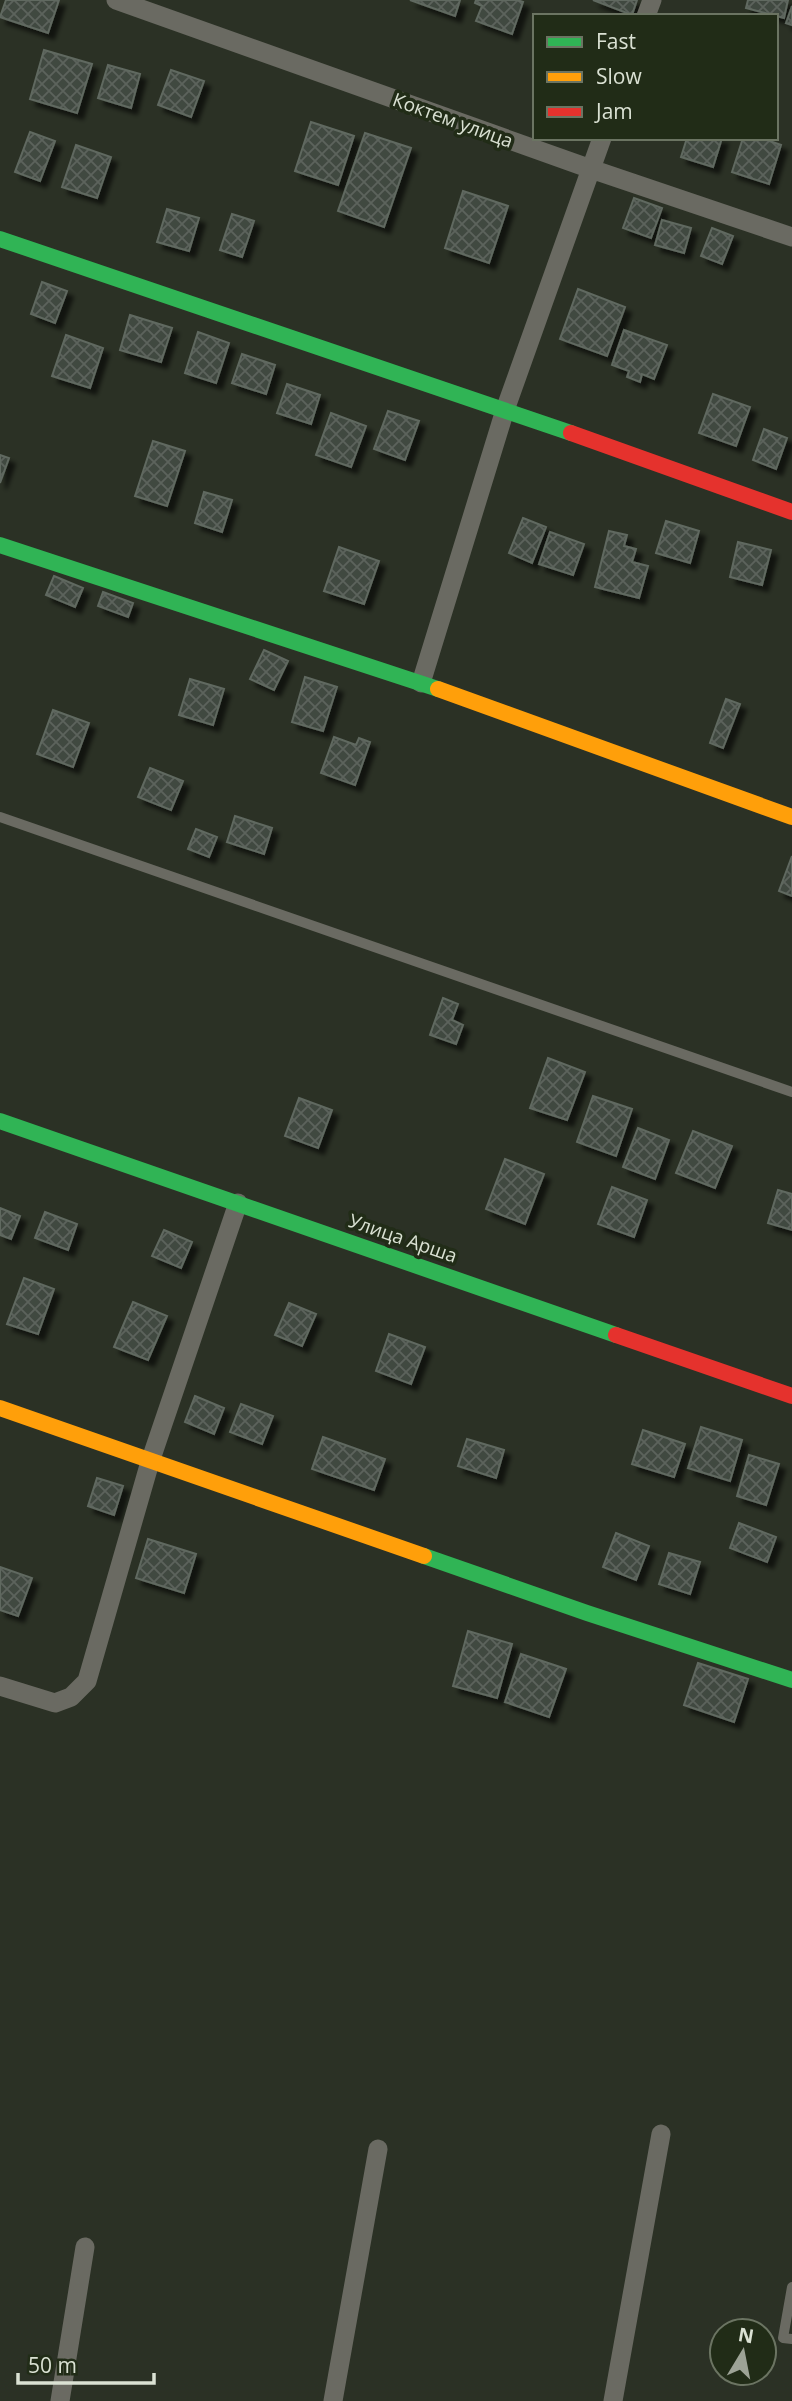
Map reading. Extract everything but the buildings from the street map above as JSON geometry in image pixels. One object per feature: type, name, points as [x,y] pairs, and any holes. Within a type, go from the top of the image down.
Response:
[{"type":"street","name":"Коктем улица","points":[[116,0],[591,169],[792,237]]},
{"type":"street","points":[[421,683],[505,410],[601,140]]},
{"type":"street","points":[[0,239],[505,410],[792,512]]},
{"type":"street","points":[[0,545],[421,683],[792,817]]},
{"type":"street","name":"Улица Арша","points":[[0,1121],[792,1396]]},
{"type":"street","points":[[0,1686],[55,1703],[71,1697],[87,1682],[150,1462],[238,1203]]},
{"type":"street","points":[[0,1408],[587,1613],[792,1680]]},
{"type":"street","points":[[613,2401],[661,2134]]},
{"type":"street","points":[[333,2401],[378,2150]]},
{"type":"street","points":[[60,2401],[85,2247]]},
{"type":"lane","points":[[0,817],[792,1092]]},
{"type":"lane","points":[[792,2287],[783,2338],[792,2339]]},
{"type":"traffic: fast","points":[[0,239],[571,433]]},
{"type":"traffic: fast","points":[[0,545],[438,689]]},
{"type":"traffic: fast","points":[[0,1121],[616,1335]]},
{"type":"traffic: fast","points":[[424,1556],[792,1680]]},
{"type":"traffic: slow","points":[[438,689],[792,817]]},
{"type":"traffic: slow","points":[[0,1408],[424,1556]]},
{"type":"traffic: jam","points":[[571,433],[792,512]]},
{"type":"traffic: jam","points":[[616,1335],[792,1396]]}]
